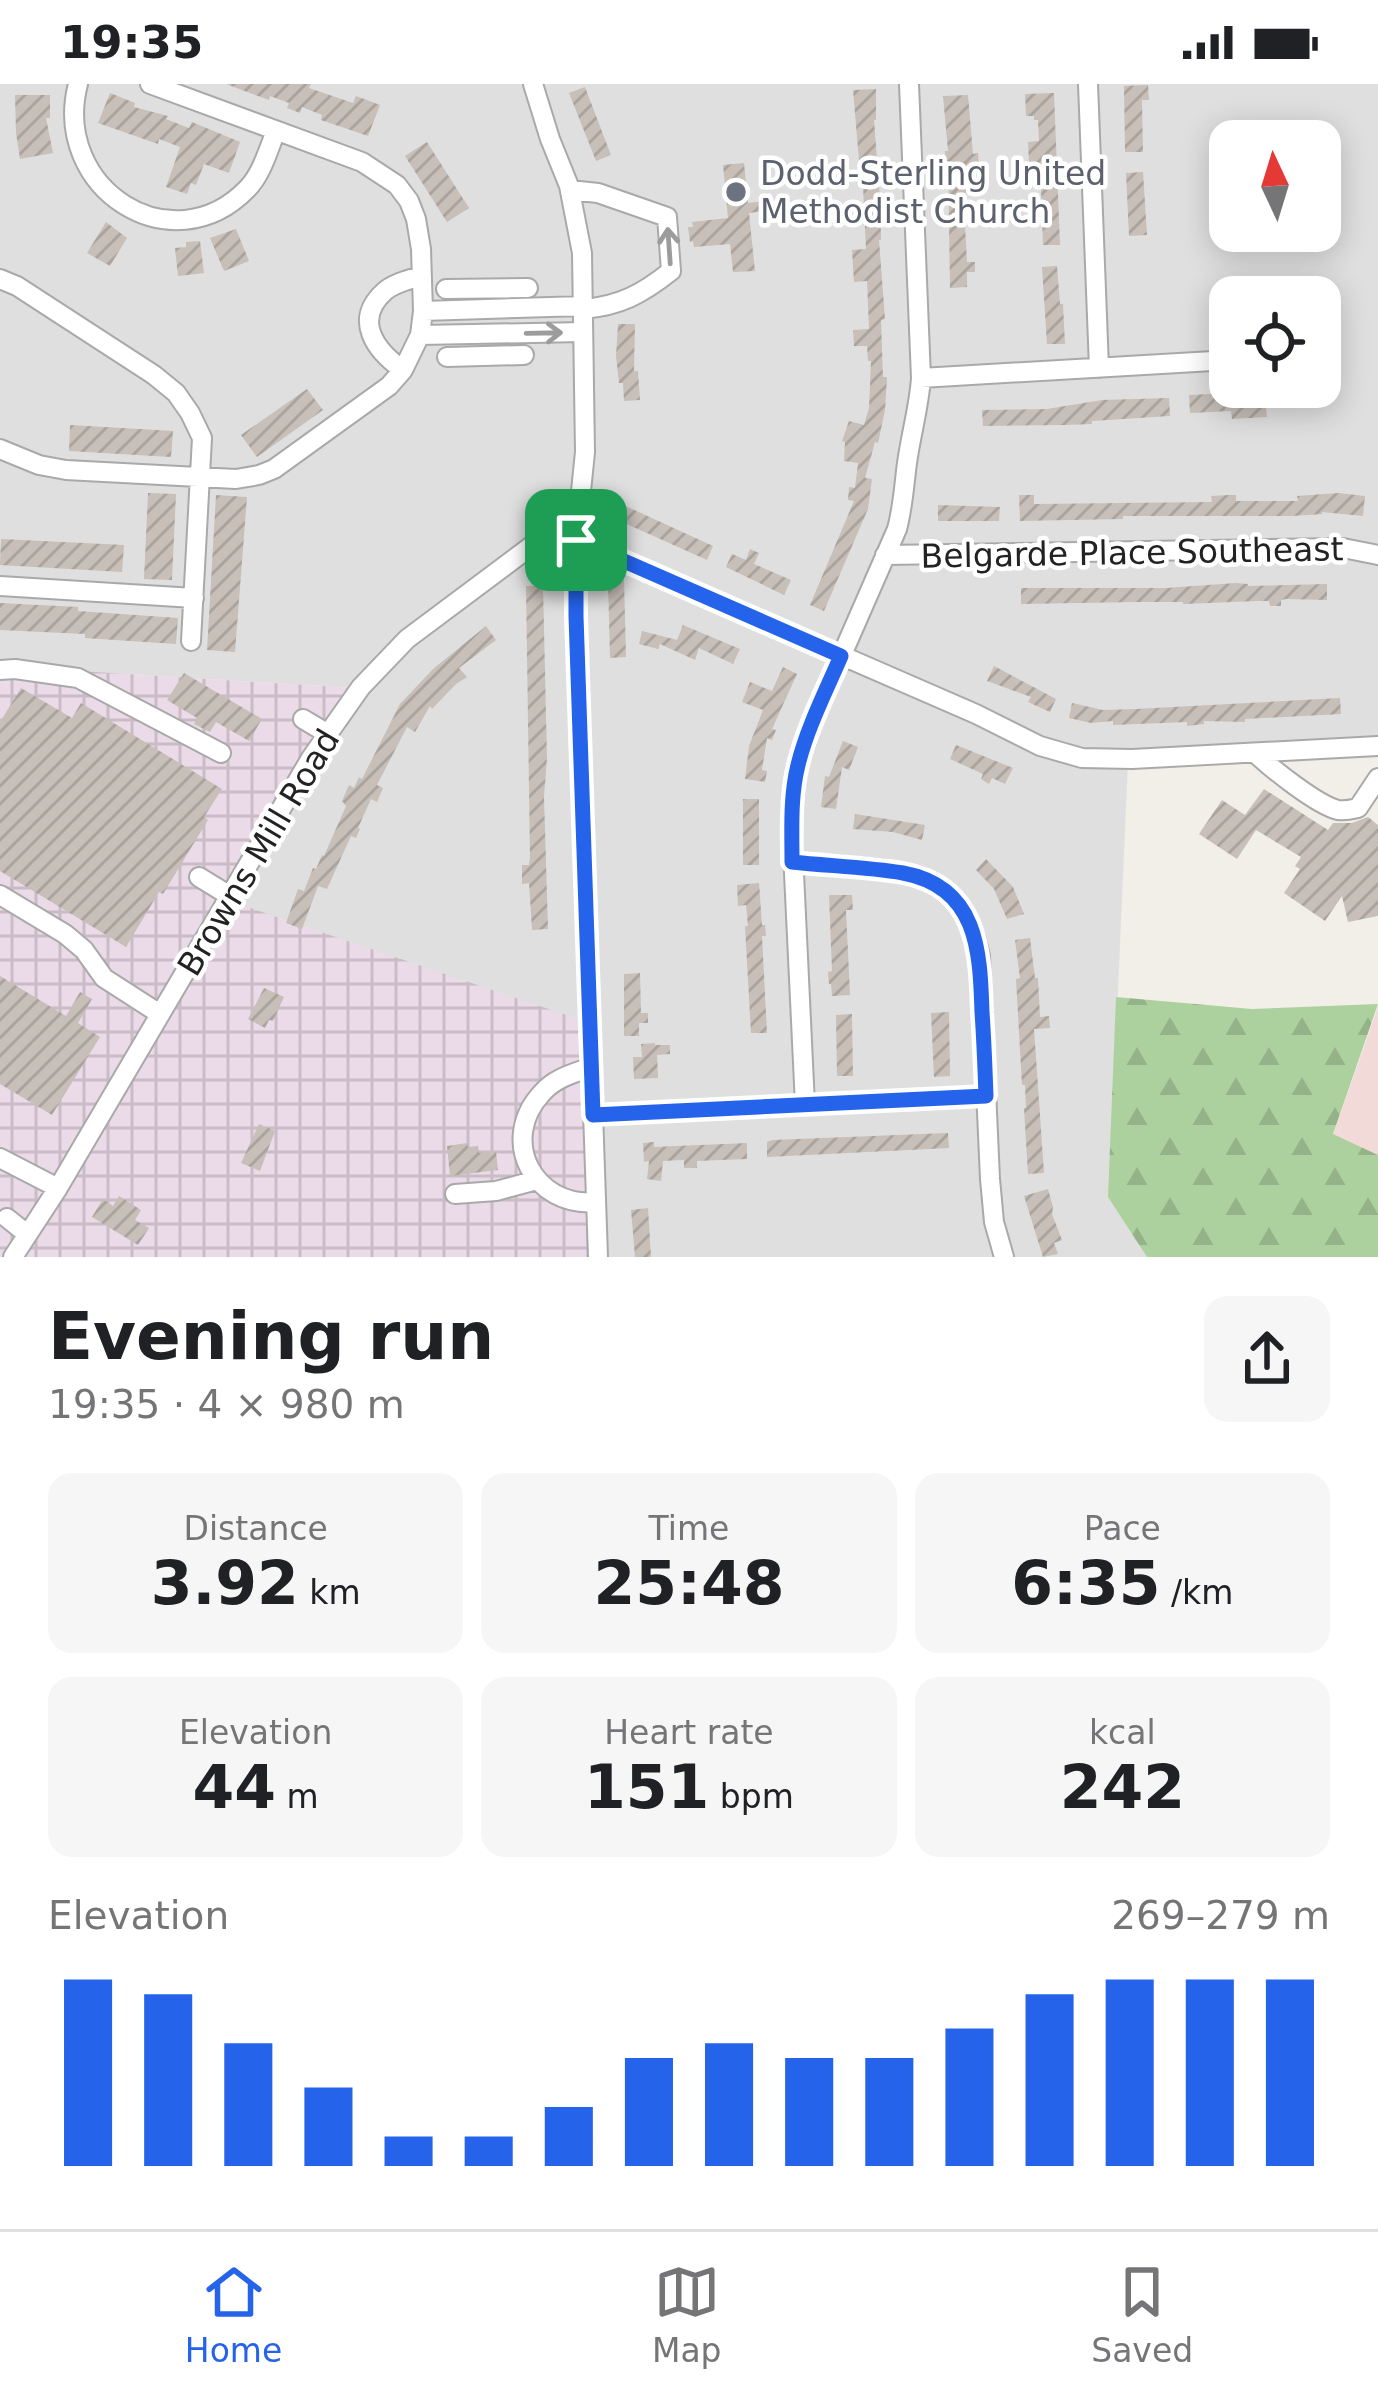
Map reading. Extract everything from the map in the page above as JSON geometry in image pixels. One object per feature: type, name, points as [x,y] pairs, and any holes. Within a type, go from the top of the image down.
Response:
[{"type":"street","points":[[79,84],[75,128],[87,169],[111,197],[145,215],[178,219],[226,206],[260,172],[276,131]]},
{"type":"street","points":[[0,449],[39,466],[66,470],[236,479],[259,476],[389,386],[403,370],[420,335],[421,249],[416,219],[397,185],[362,162],[151,84]]},
{"type":"street","points":[[533,84],[570,190],[582,253],[585,452],[576,540],[576,616],[598,1257]]},
{"type":"street","points":[[805,1105],[791,809],[798,765],[813,721],[904,506],[921,378],[909,84]]},
{"type":"street","points":[[1088,84],[1100,368]]},
{"type":"street","points":[[446,290],[486,299],[599,308],[639,296],[670,272],[667,217],[598,193],[570,190]]},
{"type":"street","points":[[403,370],[382,355],[372,339],[370,316],[384,291],[420,277]]},
{"type":"street","points":[[0,279],[154,375],[190,413],[202,438],[190,641]]},
{"type":"street","points":[[423,311],[528,288]]},
{"type":"street","points":[[486,299],[486,357]]},
{"type":"street","points":[[420,335],[583,332]]},
{"type":"street","points":[[447,357],[524,356]]},
{"type":"street","points":[[921,378],[1209,361]]},
{"type":"street","name":"Browns Mill Road","points":[[13,1257],[328,734],[361,687],[407,639],[578,511]]},
{"type":"street","points":[[576,540],[1040,746],[1082,758],[1378,746]]},
{"type":"street","name":"Belgarde Place Southeast","points":[[885,556],[1343,548],[1378,555]]},
{"type":"street","points":[[0,586],[194,598]]},
{"type":"street","points":[[0,670],[78,678],[221,753]]},
{"type":"street","points":[[303,719],[328,734]]},
{"type":"street","points":[[1255,753],[1276,773],[1332,808],[1345,811],[1358,808],[1374,778]]},
{"type":"street","points":[[792,862],[907,874],[937,885],[957,902],[973,928],[980,956],[992,1200],[1004,1257]]},
{"type":"street","points":[[199,877],[230,896]]},
{"type":"street","points":[[0,895],[65,934],[84,950],[104,978],[160,1014]]},
{"type":"street","points":[[591,1067],[560,1078],[543,1091],[529,1109],[521,1134],[524,1158],[537,1180],[560,1197],[596,1202]]},
{"type":"street","points":[[593,1115],[986,1096]]},
{"type":"street","points":[[0,1158],[58,1188]]},
{"type":"street","points":[[455,1194],[496,1191],[537,1180]]},
{"type":"street","points":[[7,1218],[27,1234]]},
{"type":"shaded area","points":[[0,84],[1378,84],[1378,739],[1128,762],[1109,1196],[1147,1257],[601,1257],[221,898],[306,793],[369,689],[0,666]]},
{"type":"shaded area","points":[[0,666],[370,689],[306,793],[221,898],[584,1021],[601,1257],[0,1257]]},
{"type":"shaded area","points":[[1378,1007],[1378,1155],[1333,1135]]},
{"type":"green space","points":[[1116,997],[1252,1009],[1378,1004],[1333,1134],[1378,1155],[1378,1257],[1147,1257],[1108,1197]]},
{"type":"building","points":[[226,84],[311,84],[309,88],[353,103],[356,96],[380,105],[368,136],[321,120],[322,115],[302,107],[300,113],[287,108],[289,103]]},
{"type":"building","points":[[1148,85],[1149,100],[1142,100],[1143,152],[1125,152],[1124,86]]},
{"type":"building","points":[[585,87],[611,155],[596,161],[569,93]]},
{"type":"building","points":[[876,89],[885,410],[865,478],[872,479],[868,509],[824,611],[810,605],[854,501],[848,500],[849,487],[855,488],[858,463],[844,461],[842,441],[849,421],[864,425],[869,408],[871,361],[867,346],[854,346],[853,330],[869,329],[867,281],[854,282],[852,250],[866,249],[863,186],[857,186],[853,90]]},
{"type":"building","points":[[110,93],[189,128],[192,122],[240,142],[229,173],[204,164],[187,194],[166,187],[180,147],[98,123]]},
{"type":"building","points":[[1054,93],[1060,245],[1043,245],[1040,163],[1029,164],[1028,142],[1039,141],[1038,120],[1026,116],[1025,94]]},
{"type":"building","points":[[15,95],[50,95],[50,118],[46,118],[53,153],[20,159]]},
{"type":"building","points":[[968,95],[973,154],[978,153],[979,167],[966,167],[964,207],[967,262],[975,262],[975,272],[967,272],[967,287],[950,288],[943,96]]},
{"type":"building","points":[[427,142],[469,208],[447,222],[405,156]]},
{"type":"building","name":"Dodd-Sterling United Methodist Church","points":[[744,163],[748,203],[764,201],[765,211],[749,213],[755,271],[733,272],[730,244],[694,247],[688,227],[693,227],[692,222],[728,218],[723,165]]},
{"type":"building","points":[[1143,172],[1147,235],[1129,236],[1126,173]]},
{"type":"building","points":[[106,222],[127,238],[110,266],[87,253]]},
{"type":"building","points":[[236,229],[249,261],[224,271],[210,238]]},
{"type":"building","points":[[200,241],[204,273],[178,276],[175,248]]},
{"type":"building","points":[[1057,266],[1065,344],[1047,344],[1042,267]]},
{"type":"building","points":[[618,324],[635,324],[634,371],[638,371],[640,400],[624,401],[616,356]]},
{"type":"building","points":[[307,389],[323,410],[257,457],[241,435]]},
{"type":"building","points":[[1209,394],[1209,408],[1266,408],[1267,417],[1232,419],[1231,411],[1190,413],[1189,395]]},
{"type":"building","points":[[1169,398],[1170,416],[1092,424],[983,426],[982,410]]},
{"type":"building","points":[[70,425],[173,431],[171,457],[69,451]]},
{"type":"building","points":[[148,493],[176,494],[172,580],[144,579]]},
{"type":"building","points":[[216,495],[247,497],[235,652],[207,650]]},
{"type":"building","points":[[1019,495],[1034,495],[1034,504],[1212,502],[1211,496],[1229,495],[1236,495],[1236,501],[1298,501],[1297,496],[1365,496],[1363,516],[1322,512],[1020,521]]},
{"type":"building","points":[[619,503],[713,546],[707,560],[611,517]]},
{"type":"building","points":[[938,505],[1000,507],[999,521],[938,521]]},
{"type":"building","points":[[1,539],[124,545],[122,572],[0,565]]},
{"type":"building","points":[[750,549],[759,553],[754,564],[791,580],[784,595],[726,567],[732,554],[746,560]]},
{"type":"building","points":[[624,580],[626,657],[610,658],[608,581]]},
{"type":"building","points":[[1327,584],[1327,600],[1286,599],[1281,606],[1270,606],[1269,601],[1021,604],[1021,588]]},
{"type":"building","points":[[526,586],[543,586],[547,758],[548,929],[532,930],[529,883],[522,884],[522,865],[529,865],[530,857]]},
{"type":"building","points":[[0,603],[178,618],[176,644],[0,630]]},
{"type":"building","points":[[683,625],[740,649],[733,664],[699,648],[695,660],[660,644],[658,649],[639,644],[642,631],[677,640]]},
{"type":"building","points":[[486,626],[496,640],[459,668],[467,677],[432,709],[430,706],[415,732],[407,727],[377,785],[383,788],[377,802],[371,799],[356,838],[351,836],[327,889],[318,886],[302,929],[286,923],[298,889],[304,891],[324,856],[346,806],[342,801],[349,785],[354,788],[362,779],[400,704],[433,669]]},
{"type":"building","points":[[994,666],[1056,699],[1050,712],[1028,702],[1031,697],[987,681]]},
{"type":"building","points":[[783,667],[797,674],[772,729],[776,730],[772,740],[767,738],[765,782],[745,779],[749,746],[763,710],[742,702],[750,682],[772,691]]},
{"type":"building","points":[[184,673],[262,719],[249,741],[216,722],[210,732],[194,724],[197,718],[167,700]]},
{"type":"building","points":[[21,688],[72,718],[81,703],[222,789],[204,817],[208,820],[126,947],[0,871],[0,722]]},
{"type":"building","points":[[1340,698],[1341,714],[1245,722],[1113,725],[1113,721],[1069,718],[1072,703],[1103,710]]},
{"type":"building","points":[[843,741],[858,747],[849,770],[842,767],[836,809],[821,807],[825,776],[829,777]]},
{"type":"building","points":[[956,745],[1013,768],[1005,784],[992,778],[989,784],[981,779],[983,774],[950,759]]},
{"type":"building","points":[[1264,789],[1328,830],[1333,823],[1368,817],[1378,825],[1378,916],[1348,922],[1342,896],[1325,921],[1284,893],[1300,869],[1295,866],[1301,857],[1256,830],[1237,859],[1199,834],[1222,800],[1245,815]]},
{"type":"building","points":[[743,799],[759,799],[759,865],[743,865]]},
{"type":"building","points":[[855,814],[925,825],[922,840],[853,829]]},
{"type":"building","points":[[986,859],[1013,887],[1024,914],[1007,919],[994,889],[976,870]]},
{"type":"building","points":[[759,883],[766,936],[762,936],[767,1033],[751,1033],[748,926],[746,905],[738,906],[737,885]]},
{"type":"building","points":[[829,895],[852,895],[853,910],[846,910],[850,995],[832,996],[829,984]]},
{"type":"building","points":[[1030,938],[1040,1017],[1049,1016],[1050,1028],[1034,1029],[1044,1173],[1028,1174],[1015,940]]},
{"type":"building","points":[[640,973],[641,1013],[648,1013],[648,1023],[639,1023],[639,1036],[624,1036],[624,974]]},
{"type":"building","points":[[0,976],[66,1016],[80,992],[92,999],[78,1023],[100,1037],[52,1115],[0,1084]]},
{"type":"building","points":[[264,988],[284,997],[265,1028],[248,1019]]},
{"type":"building","points":[[949,1012],[950,1076],[934,1077],[931,1013]]},
{"type":"building","points":[[852,1014],[853,1076],[837,1076],[836,1015]]},
{"type":"building","points":[[641,1044],[670,1045],[670,1054],[657,1055],[658,1078],[634,1079],[633,1057],[642,1057]]},
{"type":"building","points":[[259,1124],[275,1131],[260,1171],[241,1163]]},
{"type":"building","points":[[948,1133],[949,1148],[767,1157],[767,1142],[772,1140]]},
{"type":"building","points":[[654,1142],[654,1147],[747,1143],[747,1159],[697,1161],[697,1168],[684,1168],[684,1160],[663,1161],[661,1181],[647,1179],[649,1161],[644,1162],[643,1143]]},
{"type":"building","points":[[447,1146],[478,1146],[479,1153],[496,1151],[498,1170],[450,1176]]},
{"type":"building","points":[[1048,1189],[1062,1240],[1054,1243],[1058,1254],[1043,1257],[1024,1196]]},
{"type":"building","points":[[119,1196],[141,1210],[135,1220],[149,1228],[138,1245],[92,1217],[103,1199],[113,1206]]},
{"type":"building","points":[[648,1208],[651,1257],[635,1257],[631,1210]]},
{"type":"place","name":"Dodd-Sterling United Methodist Church","points":[[736,192]]},
{"type":"route","points":[[576,540],[841,656],[798,765],[791,809],[792,862],[907,874],[937,885],[957,902],[973,928],[980,956],[986,1096],[593,1115],[576,540]]}]
